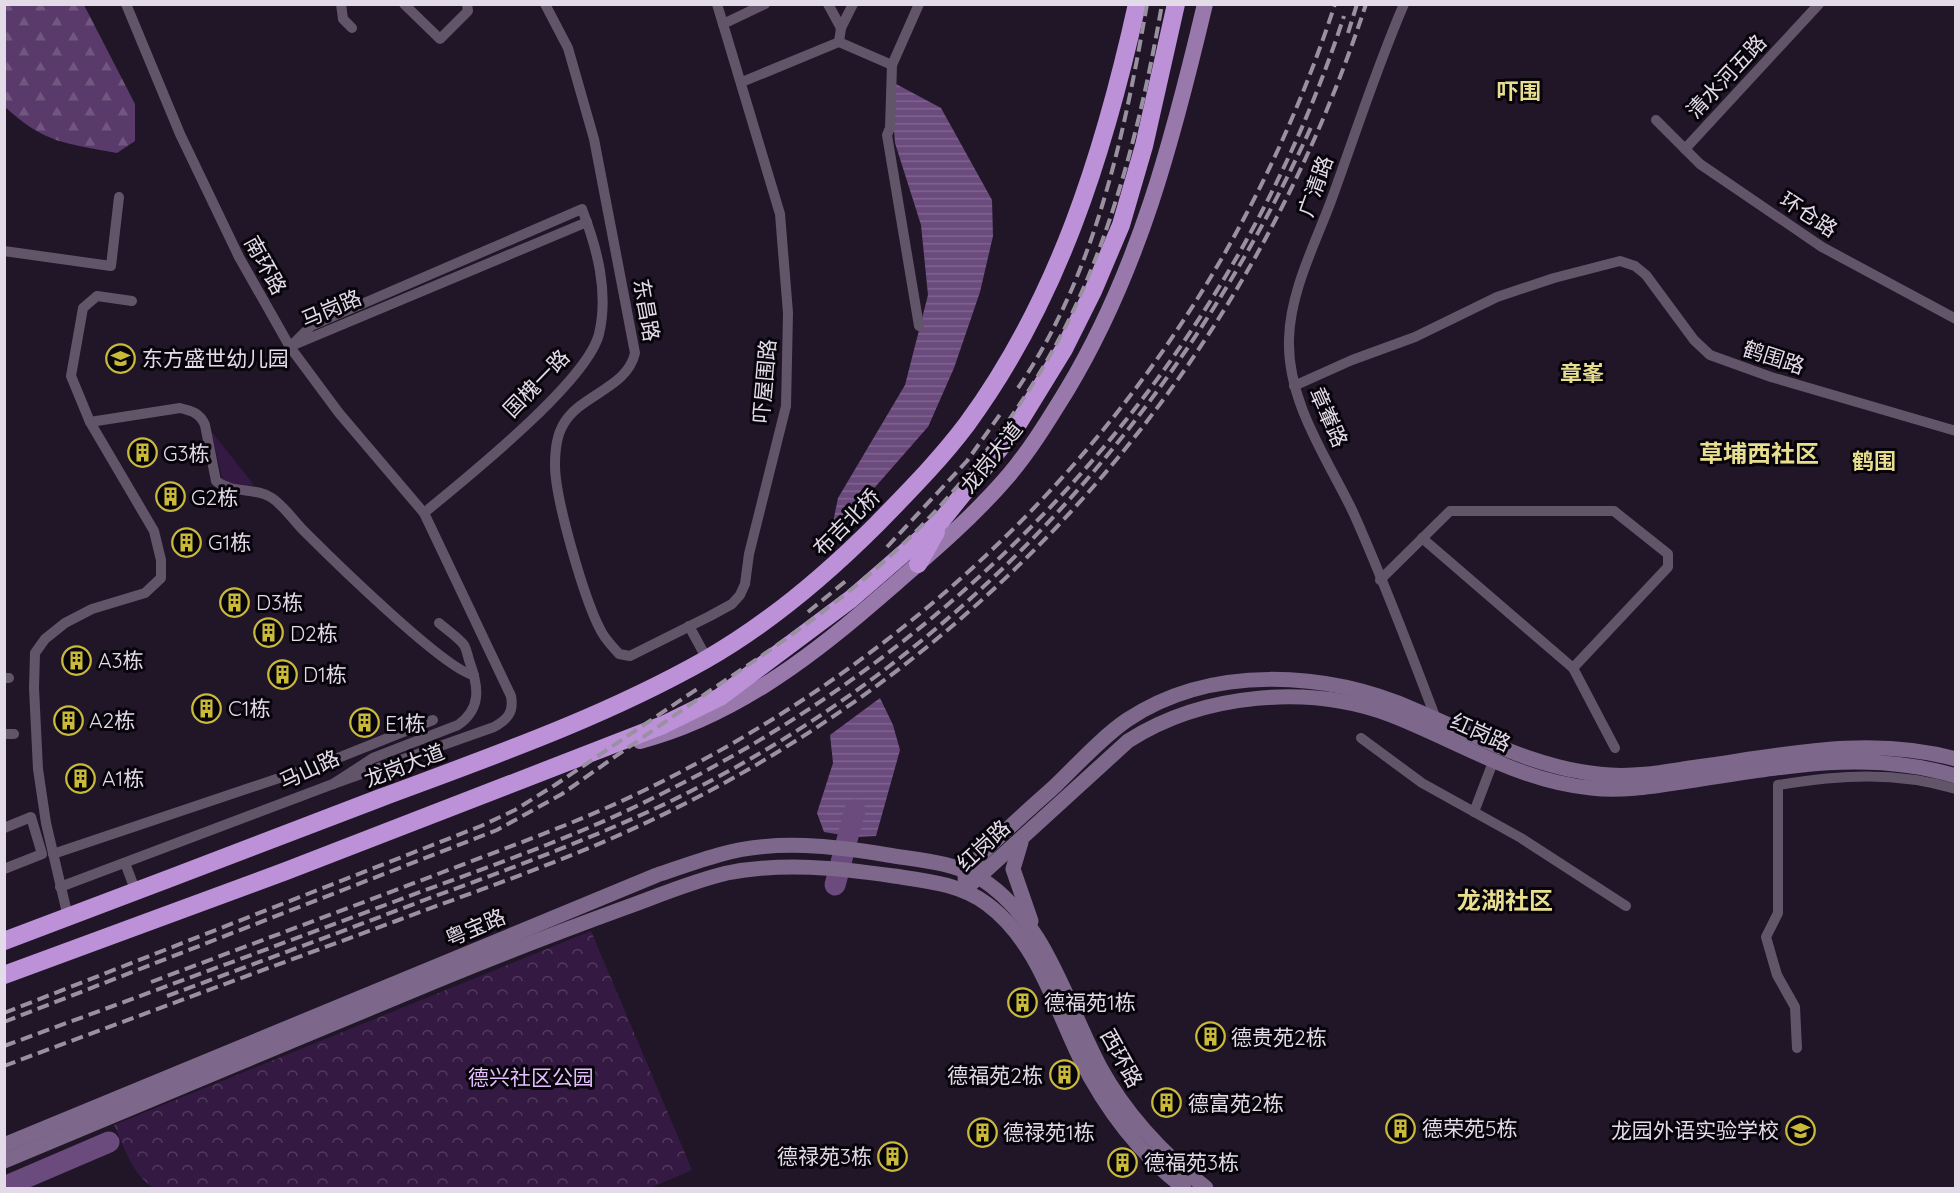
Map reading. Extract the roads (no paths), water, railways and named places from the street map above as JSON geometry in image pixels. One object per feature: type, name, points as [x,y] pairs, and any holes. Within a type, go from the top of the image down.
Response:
[{"type":"highway","name":"龙岗大道","points":[[921,479],[966,425],[1006,364],[1045,295],[1085,197],[1137,4]]},
{"type":"highway","name":"龙岗大道","points":[[4,975],[663,725],[720,697],[793,643],[885,569],[942,521],[983,472],[1019,422],[1064,349],[1093,291],[1131,192],[1176,4]]},
{"type":"highway","name":"布吉北桥","points":[[801,595],[838,563],[921,479]]},
{"type":"highway","points":[[918,564],[942,521]]},
{"type":"highway","name":"龙岗大道","points":[[4,941],[570,727],[707,658],[744,636],[801,595]]},
{"type":"main road","name":"龙岗大道","points":[[592,753],[675,732],[734,704],[770,682],[846,626],[918,564],[984,503],[1011,473],[1055,410],[1094,343],[1125,277],[1150,210],[1181,107],[1205,4]]},
{"type":"main road","name":"红岗路","points":[[964,890],[972,874],[1110,733],[1144,711],[1180,695],[1239,682],[1316,682],[1374,694],[1538,762],[1569,770],[1613,775],[1653,773],[1852,746],[1912,750],[1956,759]]},
{"type":"main road","name":"红岗路","points":[[972,874],[1027,832],[1134,737],[1180,717],[1233,702],[1299,697],[1358,705],[1393,716],[1494,762],[1548,780],[1604,790],[1643,788],[1847,760],[1903,764],[1956,776]]},
{"type":"main road","points":[[1027,832],[1016,851],[1013,869],[1021,897],[1042,946]]},
{"type":"main road","name":"粤宝路","points":[[4,1145],[657,875],[723,853],[798,845],[927,861],[972,874]]},
{"type":"main road","name":"粤宝路","points":[[4,1161],[536,940],[693,883],[728,873],[788,866],[823,867],[934,882],[964,890]]},
{"type":"main road","name":"西环路","points":[[972,874],[1014,908],[1042,946],[1090,1048],[1119,1097],[1155,1143],[1206,1188]]},
{"type":"main road","name":"西环路","points":[[964,890],[1001,916],[1022,939],[1101,1095],[1145,1152],[1184,1188]]},
{"type":"street","name":"南环路","points":[[126,4],[214,208],[290,347],[339,413],[424,513],[481,628],[513,706],[505,720],[494,727],[333,784]]},
{"type":"street","points":[[341,4],[343,19],[352,28]]},
{"type":"street","points":[[404,4],[440,39],[468,11],[467,4]]},
{"type":"street","name":"东昌路","points":[[545,4],[568,48],[594,139],[634,338],[632,365],[622,377],[577,408],[563,425],[556,445],[555,467],[560,498],[585,592],[600,629]]},
{"type":"street","name":"吓屋围路","points":[[600,629],[619,654],[630,656],[732,604],[745,584],[749,554],[786,406],[788,323],[780,214],[717,4]]},
{"type":"street","points":[[723,24],[765,4]]},
{"type":"street","points":[[828,4],[841,28]]},
{"type":"street","points":[[839,42],[841,28],[854,4]]},
{"type":"street","points":[[919,4],[892,65],[890,128],[887,135],[920,326]]},
{"type":"street","name":"广清路","points":[[1294,386],[1288,341],[1295,303],[1377,68],[1404,4]]},
{"type":"street","name":"清水河五路","points":[[1685,149],[1819,4]]},
{"type":"street","points":[[742,82],[839,42],[892,65]]},
{"type":"street","name":"环仓路","points":[[1656,120],[1700,164],[1822,247],[1956,319]]},
{"type":"street","points":[[4,251],[111,266],[119,197]]},
{"type":"street","name":"马岗路","points":[[290,347],[311,326],[582,209]]},
{"type":"street","name":"国槐一路","points":[[424,513],[539,411],[584,364],[599,336],[602,310],[601,277],[582,209]]},
{"type":"street","name":"马岗路","points":[[290,347],[586,222]]},
{"type":"street","name":"章輋路","points":[[1436,719],[1353,514],[1294,386],[1352,360],[1415,337],[1497,297],[1554,278],[1620,261]]},
{"type":"street","name":"鹤围路","points":[[1620,261],[1635,266],[1646,274],[1694,340],[1710,355],[1771,377],[1956,431]]},
{"type":"street","points":[[68,917],[53,854],[38,769],[34,688],[35,653],[45,639],[65,623],[92,609],[145,593],[161,578],[161,560],[154,531],[135,494],[90,423],[71,376],[83,308],[97,296],[132,301]]},
{"type":"street","points":[[90,423],[180,408],[193,411],[201,417],[205,425],[216,481],[224,488],[271,497],[364,588],[449,663],[464,674],[474,675]]},
{"type":"street","points":[[1380,580],[1450,511],[1614,511],[1668,554],[1668,567],[1573,668]]},
{"type":"street","points":[[1422,538],[1573,668],[1615,748]]},
{"type":"street","name":"马山路","points":[[60,887],[333,784],[373,758],[458,725],[468,718],[475,708],[477,695],[474,675],[464,645],[439,623]]},
{"type":"street","points":[[689,626],[707,658]]},
{"type":"street","points":[[53,854],[333,760],[433,720]]},
{"type":"street","points":[[1361,738],[1422,783],[1521,838],[1626,906]]},
{"type":"street","points":[[1474,812],[1494,762]]},
{"type":"street","points":[[1797,1048],[1796,1007],[1777,975],[1766,937],[1778,913],[1778,785],[1826,777],[1880,775],[1916,778],[1956,789]]},
{"type":"street","points":[[4,828],[31,817],[42,854],[4,869]]},
{"type":"street","points":[[125,863],[136,892]]},
{"type":"waterway","points":[[835,885],[855,810]]},
{"type":"waterway","points":[[4,1187],[109,1142]]},
{"type":"railway","points":[[1018,388],[1045,345],[1087,252],[1116,154],[1147,4]]},
{"type":"railway","points":[[4,1022],[497,830],[562,794],[785,640],[879,566],[946,500],[987,450],[1025,396],[1058,341],[1077,302],[1110,220],[1135,133],[1162,4]]},
{"type":"railway","points":[[151,982],[517,844],[622,801],[766,723],[877,647],[979,562],[1072,467],[1154,363],[1226,252],[1286,132],[1335,4]]},
{"type":"railway","points":[[1348,33],[1357,4]]},
{"type":"railway","points":[[4,1066],[528,872],[626,832],[782,750],[896,671],[1001,582],[1096,484],[1180,376],[1254,259],[1316,135],[1366,4]]},
{"type":"railway","points":[[4,1046],[589,828],[651,799],[769,734],[881,659],[984,573],[1077,478],[1161,374],[1234,262],[1295,142],[1344,16]]},
{"type":"railway","points":[[167,996],[511,868],[650,811],[759,754],[861,687],[956,612],[1043,528],[1122,437],[1194,339],[1257,235],[1312,125]]},
{"type":"railway","points":[[887,547],[967,461],[1001,413]]},
{"type":"railway","points":[[808,612],[847,580]]},
{"type":"railway","points":[[4,1013],[481,826],[515,810],[555,785],[700,687]]},
{"type":"place","name":"东方盛世幼儿园","points":[[121,358]]},
{"type":"place","name":"G3栋","points":[[142,453]]},
{"type":"place","name":"G2栋","points":[[170,497]]},
{"type":"place","name":"G1栋","points":[[187,542]]},
{"type":"place","name":"D3栋","points":[[235,602]]},
{"type":"place","name":"D2栋","points":[[269,633]]},
{"type":"place","name":"A3栋","points":[[77,660]]},
{"type":"place","name":"D1栋","points":[[282,674]]},
{"type":"place","name":"C1栋","points":[[207,708]]},
{"type":"place","name":"A2栋","points":[[68,720]]},
{"type":"place","name":"E1栋","points":[[364,723]]},
{"type":"place","name":"A1栋","points":[[81,778]]},
{"type":"place","name":"德福苑1栋","points":[[1023,1002]]},
{"type":"place","name":"德贵苑2栋","points":[[1210,1037]]},
{"type":"place","name":"德福苑2栋","points":[[1064,1075]]},
{"type":"place","name":"德富苑2栋","points":[[1167,1103]]},
{"type":"place","name":"德荣苑5栋","points":[[1401,1128]]},
{"type":"place","name":"龙园外语实验学校","points":[[1800,1130]]},
{"type":"place","name":"德禄苑1栋","points":[[982,1132]]},
{"type":"place","name":"德禄苑3栋","points":[[893,1156]]},
{"type":"place","name":"德福苑3栋","points":[[1123,1162]]},
{"type":"district","name":"吓围","points":[[1519,91]]},
{"type":"district","name":"章峯","points":[[1582,373]]},
{"type":"district","name":"草埔西社区","points":[[1759,453]]},
{"type":"district","name":"鹤围","points":[[1874,461]]},
{"type":"district","name":"龙湖社区","points":[[1505,900]]},
{"type":"park label","name":"德兴社区公园","points":[[531,1077]]}]
